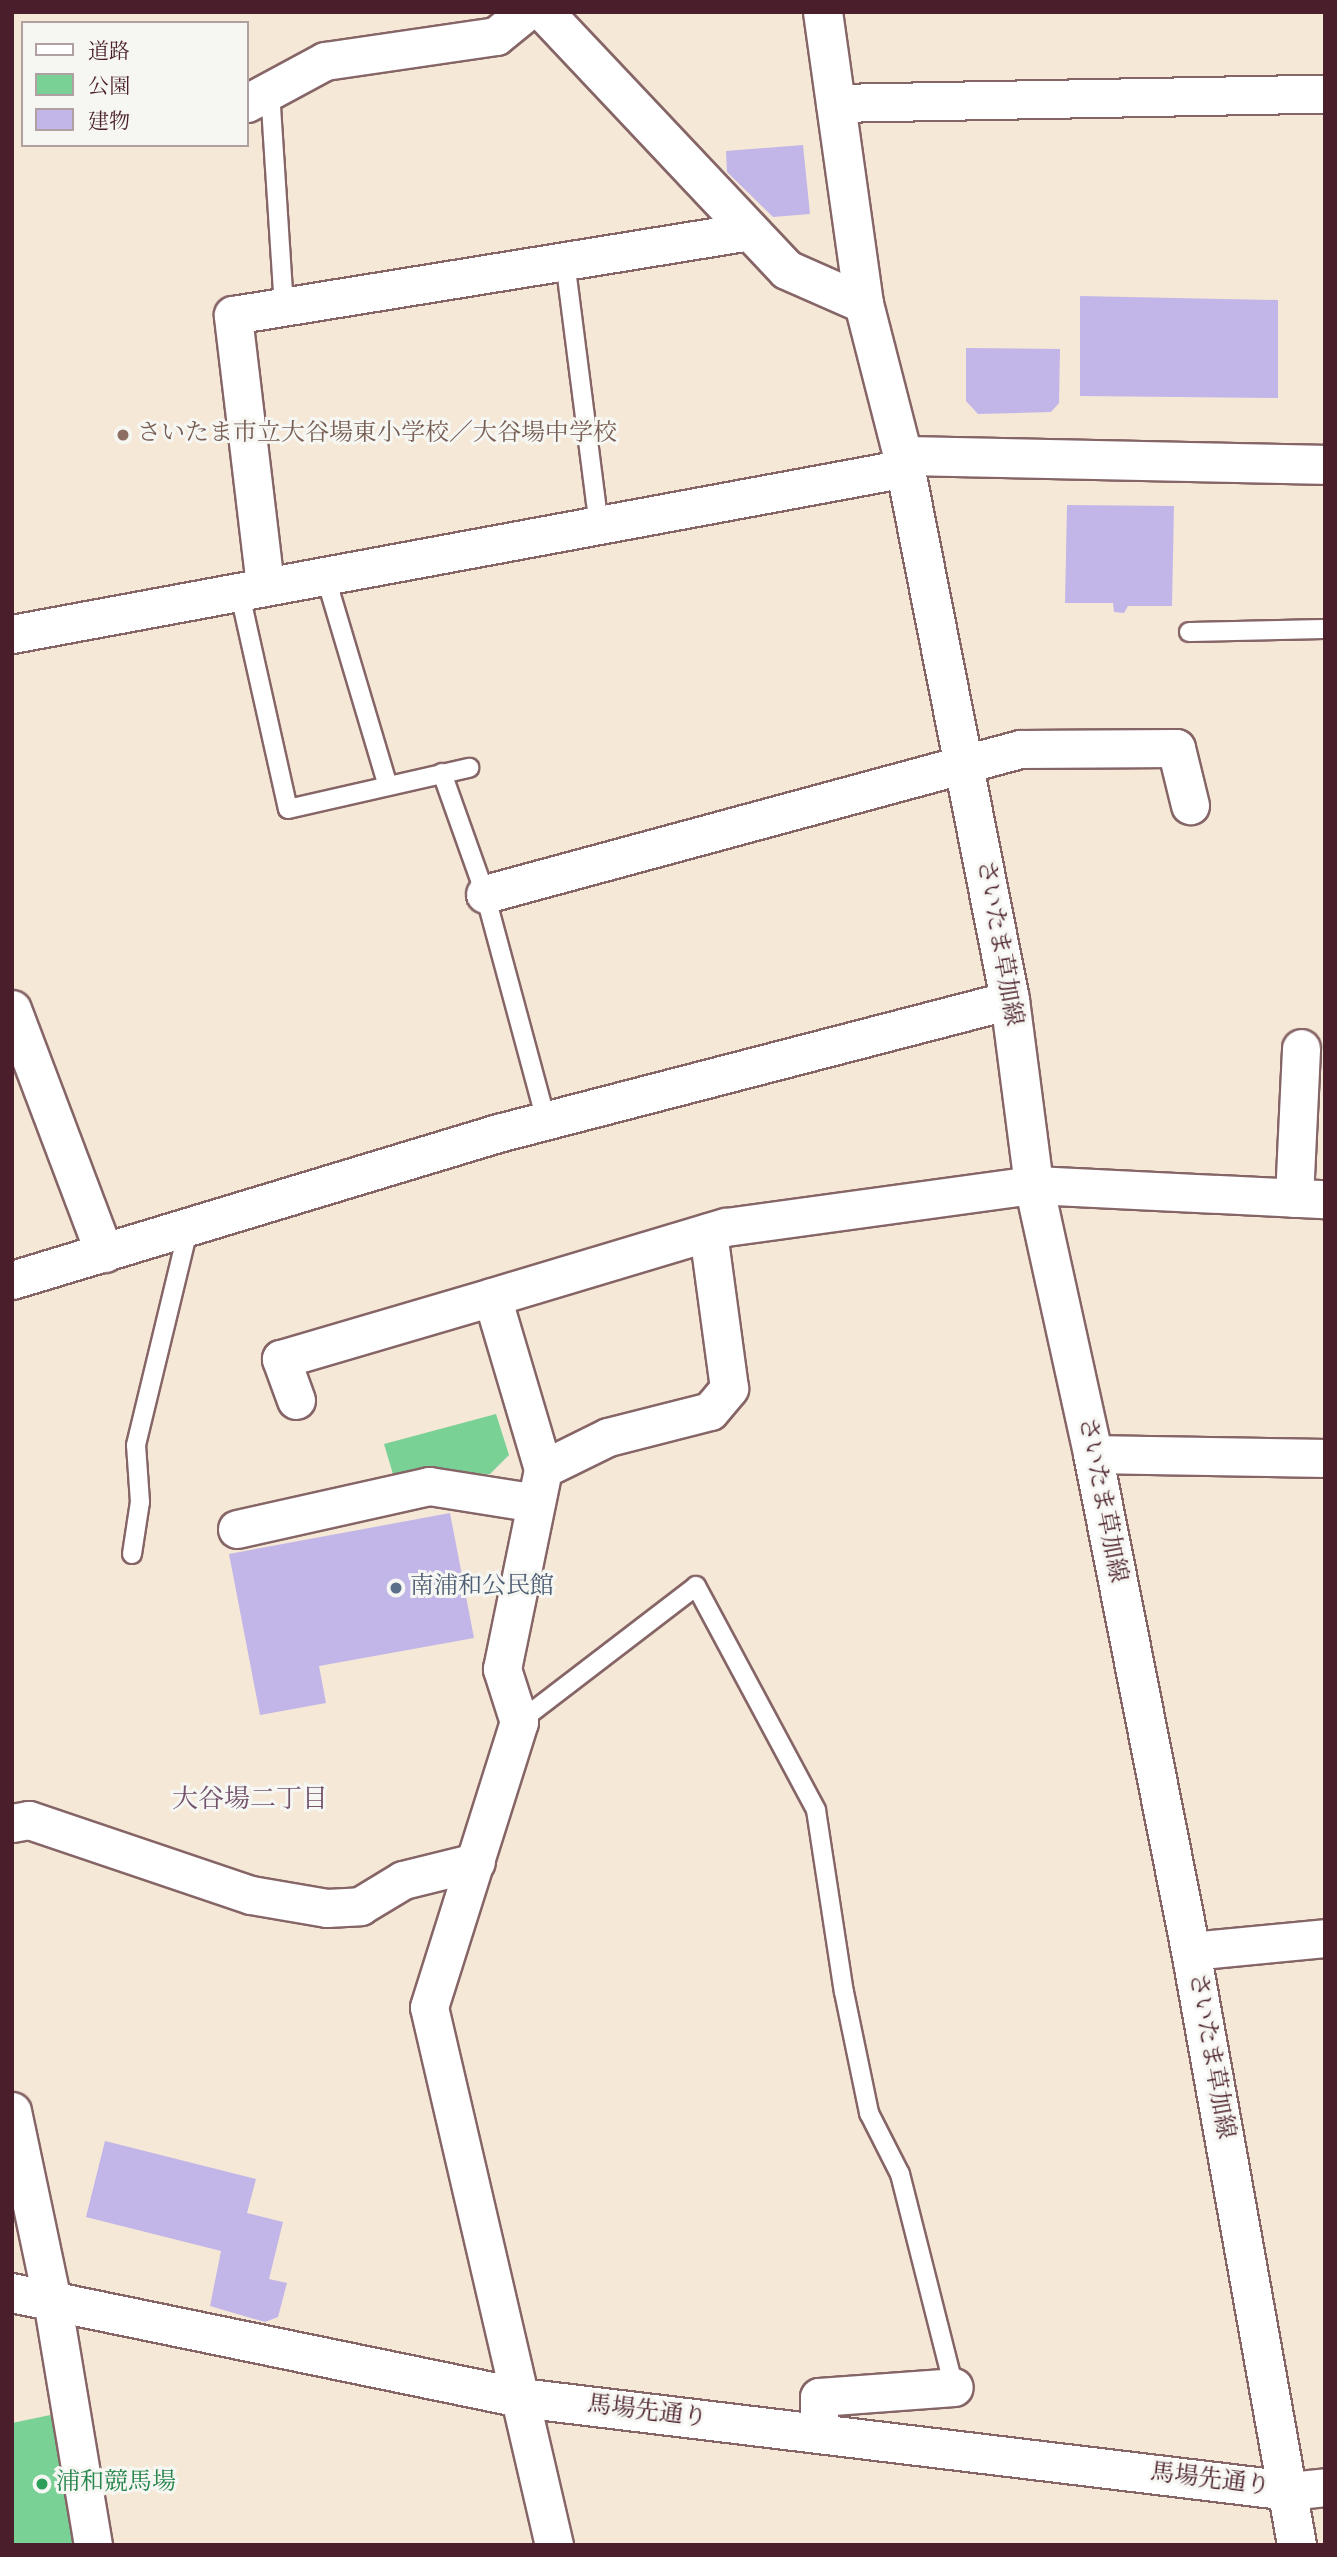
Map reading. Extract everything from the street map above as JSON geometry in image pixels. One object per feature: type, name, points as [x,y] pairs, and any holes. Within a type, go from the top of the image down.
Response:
[{"type":"main road","points":[[544,12],[787,270],[863,304]]},
{"type":"main road","name":"さいたま草加線","points":[[823,12],[863,304],[905,462],[965,767],[1010,1000],[1034,1185],[1093,1454],[1191,1951],[1307,2489],[1297,2545]]},
{"type":"main road","points":[[905,462],[1325,465]]},
{"type":"main road","name":"馬場先通り","points":[[12,2293],[522,2398],[1307,2489]]},
{"type":"street","points":[[258,97],[325,61],[496,36],[526,12]]},
{"type":"street","points":[[835,103],[1325,94]]},
{"type":"street","points":[[252,588],[233,315],[750,231]]},
{"type":"street","points":[[12,634],[599,526],[905,462]]},
{"type":"street","points":[[485,894],[965,767],[1020,749],[1176,748],[1190,805]]},
{"type":"street","points":[[12,1280],[546,1120],[1010,1000]]},
{"type":"street","points":[[12,1009],[19,1047],[104,1252]]},
{"type":"street","points":[[296,1400],[281,1359],[708,1232],[1034,1185],[1309,1198],[1301,1048]]},
{"type":"street","points":[[237,1529],[429,1486],[539,1486],[608,1437],[710,1411],[729,1388],[708,1232]]},
{"type":"street","points":[[492,1297],[539,1486],[502,1669],[519,1722],[429,2007],[554,2545]]},
{"type":"street","points":[[1093,1454],[1325,1458]]},
{"type":"street","points":[[12,1823],[29,1821],[251,1895],[327,1908],[360,1906],[403,1880],[476,1862]]},
{"type":"street","points":[[1191,1951],[1325,1938]]},
{"type":"street","points":[[12,2111],[52,2300],[93,2545]]},
{"type":"street","points":[[819,2434],[819,2397],[954,2387]]},
{"type":"lane","points":[[258,97],[284,306]]},
{"type":"lane","points":[[565,261],[599,526]]},
{"type":"lane","points":[[325,575],[388,786]]},
{"type":"lane","points":[[252,588],[288,809],[469,768]]},
{"type":"lane","points":[[1189,632],[1325,629]]},
{"type":"lane","points":[[442,773],[485,894],[546,1120]]},
{"type":"lane","points":[[132,1554],[140,1502],[136,1445],[189,1226]]},
{"type":"lane","points":[[519,1722],[696,1586],[816,1810],[844,1992],[869,2113],[900,2174],[954,2387]]},
{"type":"green space","points":[[496,1414],[509,1455],[490,1474],[434,1473],[395,1481],[384,1444]]},
{"type":"green space","name":"浦和競馬場","points":[[60,2413],[81,2545],[12,2545],[12,2423]]},
{"type":"building","points":[[803,145],[810,214],[773,217],[727,172],[726,151]]},
{"type":"building","points":[[1080,296],[1278,300],[1278,398],[1080,396]]},
{"type":"building","points":[[966,348],[1060,349],[1059,403],[1051,412],[978,414],[966,401]]},
{"type":"building","points":[[1067,505],[1174,506],[1172,606],[1128,606],[1124,613],[1114,612],[1113,603],[1065,603]]},
{"type":"building","points":[[450,1513],[474,1638],[319,1666],[326,1703],[260,1715],[229,1554]]},
{"type":"building","points":[[105,2141],[256,2179],[247,2213],[283,2222],[269,2279],[287,2283],[278,2317],[265,2322],[210,2306],[221,2251],[86,2217]]},
{"type":"place","name":"さいたま市立大谷場東小学校／大谷場中学校","points":[[123,435]]},
{"type":"place","name":"南浦和公民館","points":[[396,1588]]},
{"type":"place","name":"浦和競馬場","points":[[42,2484]]},
{"type":"district","name":"大谷場二丁目","points":[[250,1801]]}]
